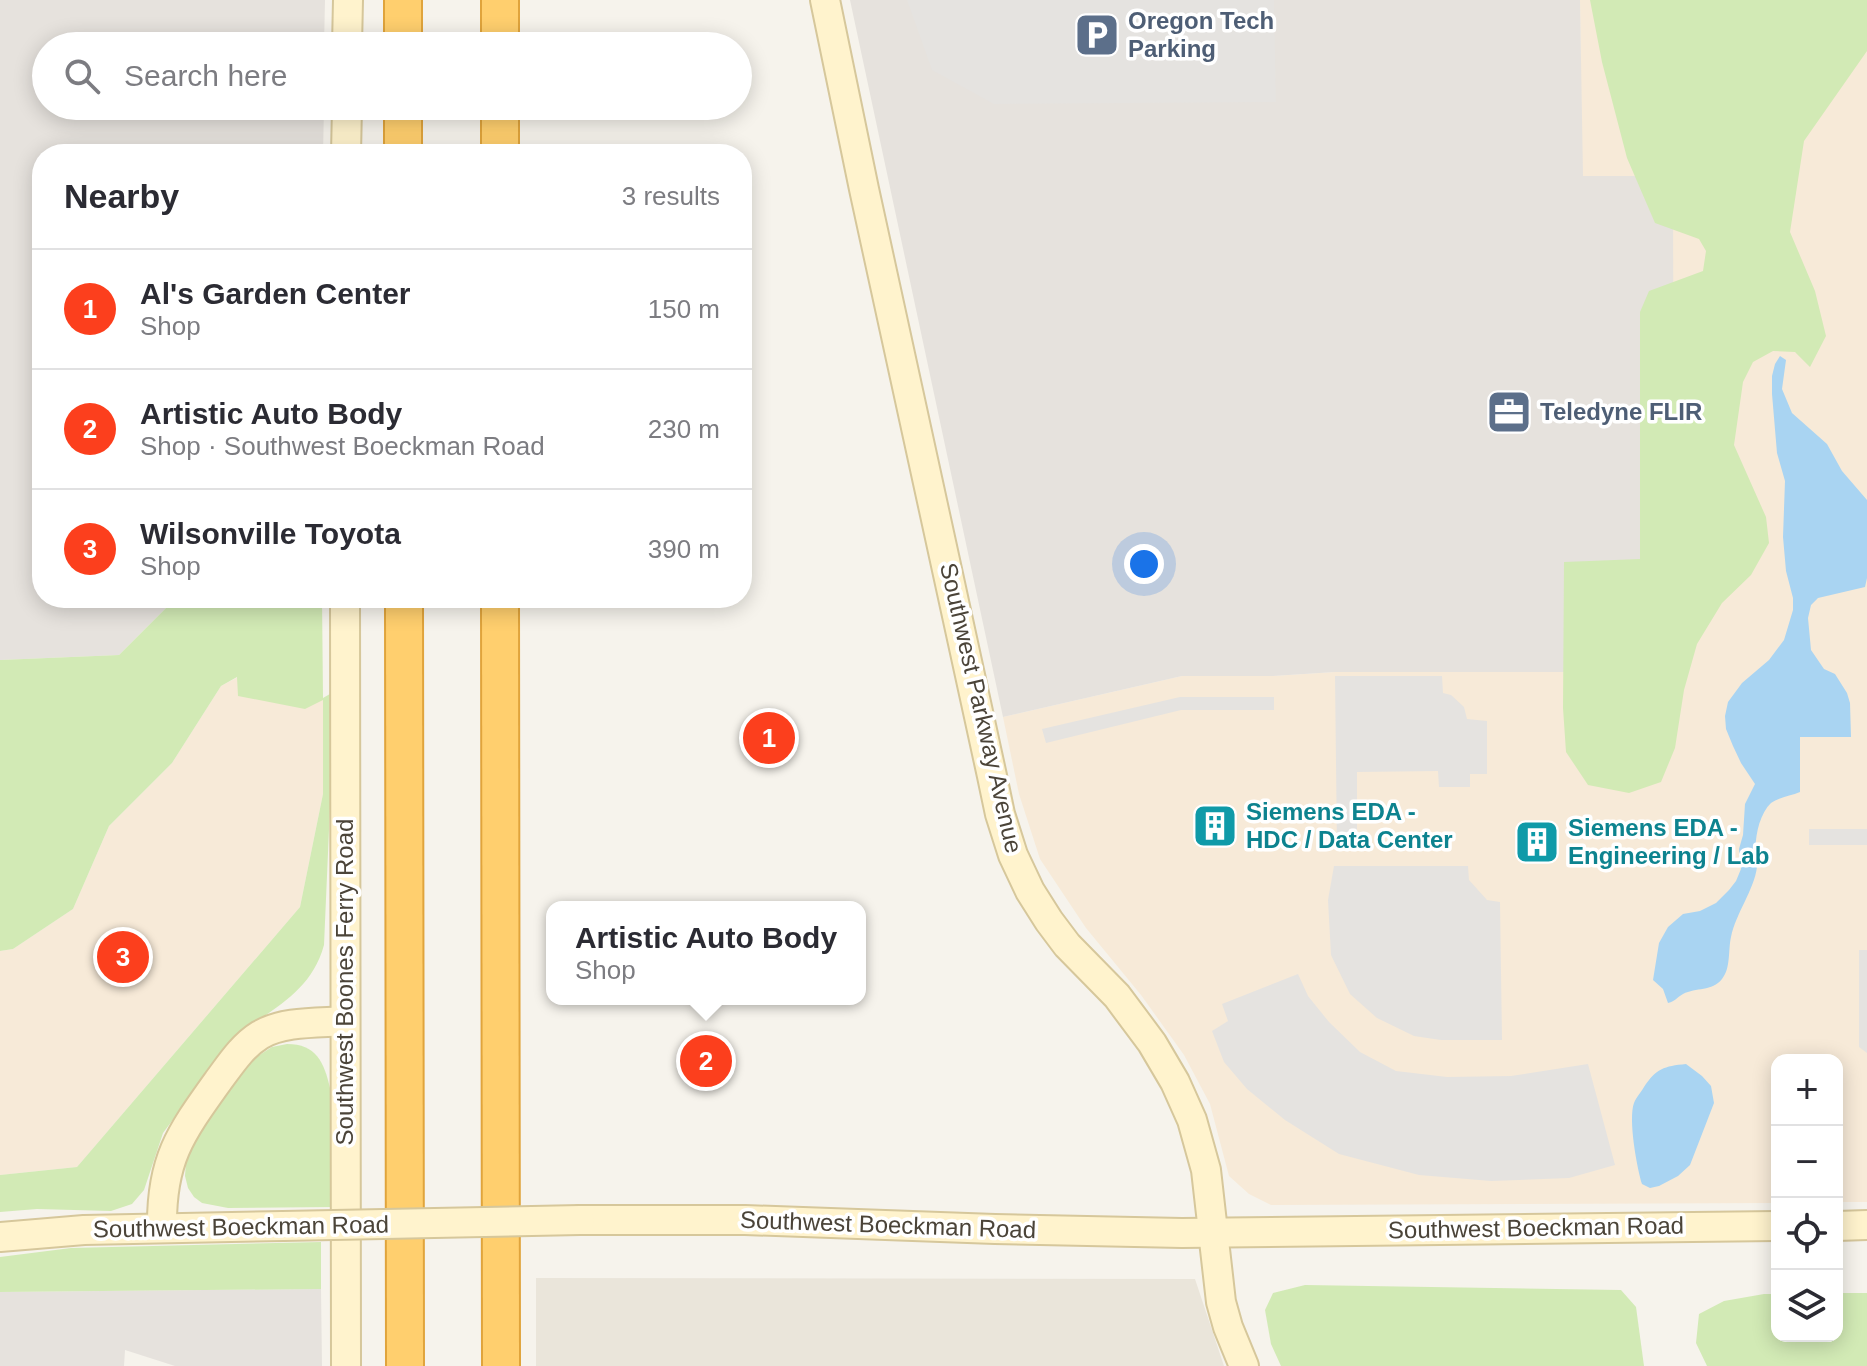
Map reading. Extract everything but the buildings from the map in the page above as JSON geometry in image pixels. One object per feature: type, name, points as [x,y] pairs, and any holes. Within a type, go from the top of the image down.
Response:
[{"type":"highway","points":[[403,0],[403,32]]},
{"type":"highway","points":[[500,0],[500,32]]},
{"type":"highway","points":[[403,120],[403,144]]},
{"type":"highway","points":[[500,120],[500,144]]},
{"type":"highway","points":[[404,608],[405,1366]]},
{"type":"highway","points":[[500,608],[501,1366]]},
{"type":"street","points":[[347,32],[348,0]]},
{"type":"street","name":"Southwest Parkway Avenue","points":[[825,0],[1005,830],[1022,875],[1049,921],[1067,945],[1117,996],[1152,1043],[1175,1082],[1192,1120],[1206,1170],[1221,1302],[1244,1366]]},
{"type":"street","points":[[346,144],[347,120]]},
{"type":"street","name":"Southwest Boones Ferry Road","points":[[345,608],[346,1366]]},
{"type":"street","points":[[162,1228],[163,1192],[175,1147],[189,1121],[239,1054],[261,1035],[278,1028],[345,1021]]},
{"type":"street","name":"Southwest Boeckman Road","points":[[0,1237],[84,1230],[580,1220],[745,1220],[995,1229],[1212,1232],[1771,1226]]},
{"type":"street","points":[[1843,1226],[1867,1225]]},
{"type":"shaded area","points":[[0,0],[325,0],[324,32],[32,32],[32,120],[324,120],[323,144],[32,144],[32,608],[166,608],[119,655],[0,660]]},
{"type":"shaded area","points":[[850,0],[1580,0],[1583,176],[1673,176],[1674,672],[1335,672],[1182,676],[1003,717]]},
{"type":"shaded area","name":"Oregon Tech Parking","points":[[907,0],[1274,0],[1276,102],[994,104],[932,70]]},
{"type":"shaded area","points":[[1580,0],[1867,0],[1867,1202],[1843,1202],[1843,1054],[1771,1054],[1771,1203],[1271,1205],[1249,1194],[1229,1176],[1210,1104],[1184,1055],[1141,995],[1086,928],[1040,859],[1019,794],[1003,717],[1182,676],[1335,672],[1673,176],[1582,176]]},
{"type":"shaded area","points":[[1335,676],[1442,676],[1443,693],[1451,695],[1464,707],[1467,719],[1487,721],[1487,774],[1470,774],[1470,787],[1439,787],[1438,771],[1357,772],[1357,847],[1337,847]]},
{"type":"shaded area","points":[[238,677],[323,699],[323,794],[300,907],[77,1167],[0,1175],[0,951],[13,949],[73,909],[109,826],[172,763],[221,686]]},
{"type":"shaded area","points":[[1180,697],[1274,697],[1274,710],[1181,710],[1046,743],[1042,729]]},
{"type":"shaded area","points":[[1809,829],[1867,829],[1867,845],[1809,845]]},
{"type":"shaded area","points":[[1334,866],[1468,866],[1469,880],[1487,900],[1500,902],[1502,1040],[1441,1040],[1414,1036],[1377,1018],[1350,994],[1331,955],[1328,900]]},
{"type":"shaded area","points":[[1859,950],[1867,950],[1867,1053],[1859,1047]]},
{"type":"shaded area","points":[[1298,974],[1308,996],[1329,1022],[1360,1052],[1396,1071],[1447,1077],[1511,1076],[1588,1064],[1615,1165],[1569,1178],[1491,1181],[1419,1175],[1339,1154],[1285,1120],[1247,1089],[1224,1062],[1212,1031],[1228,1021],[1222,1004]]},
{"type":"shaded area","points":[[536,1278],[1195,1279],[1224,1366],[536,1366]]},
{"type":"shaded area","points":[[321,1289],[322,1366],[175,1366],[125,1350],[124,1366],[0,1366],[0,1292]]},
{"type":"green space","points":[[1590,0],[1867,0],[1867,51],[1804,141],[1790,232],[1815,291],[1826,336],[1810,367],[1795,352],[1773,351],[1753,362],[1743,382],[1734,445],[1766,517],[1769,543],[1751,575],[1722,603],[1697,644],[1684,690],[1675,748],[1661,782],[1629,793],[1588,785],[1566,752],[1563,708],[1564,562],[1640,559],[1640,312],[1649,291],[1703,271],[1706,251],[1699,239],[1655,223],[1627,158],[1602,62]]},
{"type":"green space","points":[[166,608],[322,608],[323,698],[335,691],[324,945],[308,978],[285,1001],[230,1043],[163,1133],[144,1190],[132,1204],[111,1211],[37,1209],[0,1212],[0,1175],[77,1167],[300,907],[323,794],[323,700],[305,709],[238,696],[237,677],[221,686],[172,763],[109,826],[73,909],[13,949],[0,951],[0,660],[119,655]]},
{"type":"green space","points":[[287,1044],[312,1051],[328,1079],[333,1207],[228,1208],[202,1203],[188,1188],[185,1176],[190,1147],[199,1130],[247,1063],[272,1047]]},
{"type":"green space","points":[[321,1242],[321,1289],[0,1292],[0,1257],[71,1248]]},
{"type":"green space","points":[[1305,1285],[1621,1290],[1636,1307],[1644,1366],[1281,1366],[1271,1344],[1265,1310],[1273,1293]]},
{"type":"green space","points":[[1843,1293],[1867,1293],[1867,1366],[1707,1366],[1696,1343],[1699,1314],[1724,1301],[1771,1294],[1771,1342],[1843,1342]]},
{"type":"water","points":[[1780,356],[1786,360],[1782,389],[1792,413],[1827,444],[1842,471],[1867,500],[1865,587],[1818,598],[1811,605],[1808,618],[1811,650],[1824,669],[1835,674],[1847,693],[1851,737],[1800,737],[1800,792],[1771,803],[1760,820],[1755,876],[1733,928],[1725,975],[1714,986],[1688,992],[1668,1003],[1663,989],[1653,980],[1659,943],[1668,927],[1683,914],[1700,911],[1716,903],[1736,881],[1741,869],[1739,849],[1745,804],[1755,784],[1741,763],[1726,729],[1728,702],[1784,640],[1793,610],[1783,537],[1785,481],[1777,453],[1772,394],[1772,376]]},
{"type":"water","points":[[1686,1064],[1711,1086],[1714,1103],[1690,1165],[1678,1176],[1650,1188],[1642,1184],[1638,1167],[1633,1131],[1634,1103],[1657,1072],[1666,1067]]},
{"type":"place","name":"Oregon Tech Parking","points":[[1097,35]]},
{"type":"place","name":"Teledyne FLIR","points":[[1509,412]]},
{"type":"place","name":"Al's Garden Center","points":[[769,738]]},
{"type":"place","name":"Siemens EDA - HDC / Data Center","points":[[1215,826]]},
{"type":"place","name":"Siemens EDA - Engineering / Lab","points":[[1537,842]]},
{"type":"place","name":"Wilsonville Toyota","points":[[123,957]]},
{"type":"place","name":"Artistic Auto Body","points":[[706,1061]]}]
